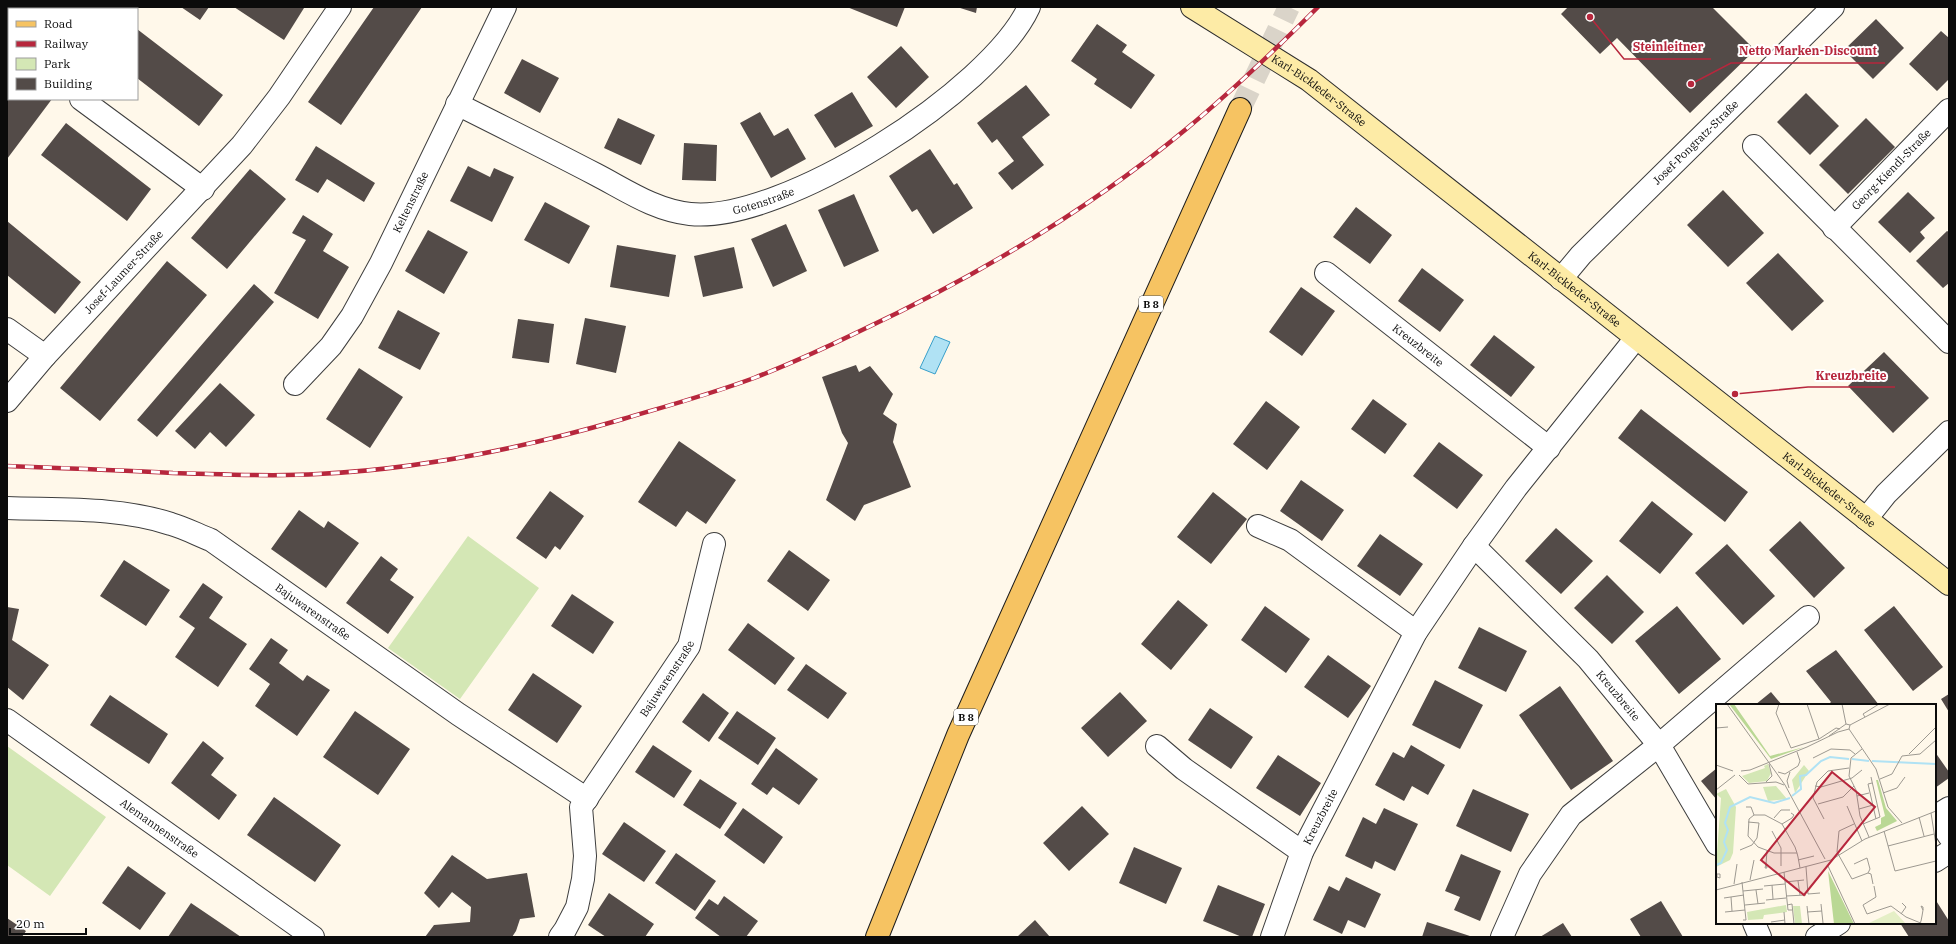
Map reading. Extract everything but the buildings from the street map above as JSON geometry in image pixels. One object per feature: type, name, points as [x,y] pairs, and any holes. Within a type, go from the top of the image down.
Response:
[{"type":"main road","name":"B 8","points":[[877,937],[958,735],[1062,500],[1240,109]]},
{"type":"street","name":"Josef-Laumer-Straße","points":[[7,401],[45,356],[242,145],[279,97],[340,7]]},
{"type":"street","name":"Keltenstraße","points":[[295,384],[331,346],[352,316],[381,263],[505,7]]},
{"type":"street","name":"Gotenstraße","points":[[457,104],[602,178],[649,204],[690,214],[720,213],[746,208],[788,194],[866,154],[942,102],[971,77],[995,55],[1029,7]]},
{"type":"street","name":"Karl-Bickleder-Straße","points":[[1192,7],[1309,80],[1949,584]]},
{"type":"street","name":"Josef-Pongratz-Straße","points":[[1561,279],[1581,255],[1833,7]]},
{"type":"street","points":[[81,100],[202,189]]},
{"type":"street","name":"Georg-Kiendl-Straße","points":[[1834,228],[1949,110]]},
{"type":"street","points":[[1754,146],[1949,342]]},
{"type":"street","name":"Kreuzbreite","points":[[1326,273],[1549,448]]},
{"type":"street","points":[[7,329],[45,356]]},
{"type":"street","name":"Kreuzbreite","points":[[1272,937],[1302,852],[1416,632],[1474,546],[1636,338]]},
{"type":"street","points":[[1866,519],[1886,494],[1949,432]]},
{"type":"street","name":"Bajuwarenstraße","points":[[7,508],[106,512],[138,517],[171,524],[211,540],[458,714],[587,799]]},
{"type":"street","points":[[1258,526],[1290,540],[1416,632]]},
{"type":"street","name":"Bajuwarenstraße","points":[[560,937],[577,907],[583,879],[585,856],[581,807],[689,646],[714,544]]},
{"type":"street","name":"Kreuzbreite","points":[[1474,546],[1588,659],[1659,745],[1716,842]]},
{"type":"street","points":[[1502,937],[1530,874],[1570,815],[1659,745],[1808,617]]},
{"type":"street","name":"Alemannenstraße","points":[[7,720],[313,937]]},
{"type":"street","name":"Kreuzbreite","points":[[1157,746],[1184,769],[1302,852]]},
{"type":"street","points":[[1949,808],[1936,816],[1949,836]]},
{"type":"street","points":[[1936,860],[1949,852]]},
{"type":"street","points":[[1754,924],[1760,937]]},
{"type":"street","points":[[1817,937],[1837,924]]},
{"type":"green space","points":[[468,536],[539,588],[460,699],[388,648]]},
{"type":"green space","points":[[7,746],[106,817],[50,896],[7,865]]},
{"type":"water","points":[[935,336],[950,342],[935,374],[920,368]]},
{"type":"tunnel","points":[[1240,109],[1289,7]]},
{"type":"railway","points":[[7,466],[264,475],[318,474],[395,467],[472,456],[548,439],[689,400],[738,384],[807,356],[903,310],[946,288],[1029,241],[1109,188],[1148,160],[1219,101],[1318,7]]},
{"type":"place","name":"Steinleitner","points":[[1590,17]]},
{"type":"place","name":"Netto Marken-Discount","points":[[1691,84]]},
{"type":"place","name":"Kreuzbreite","points":[[1735,394]]}]
